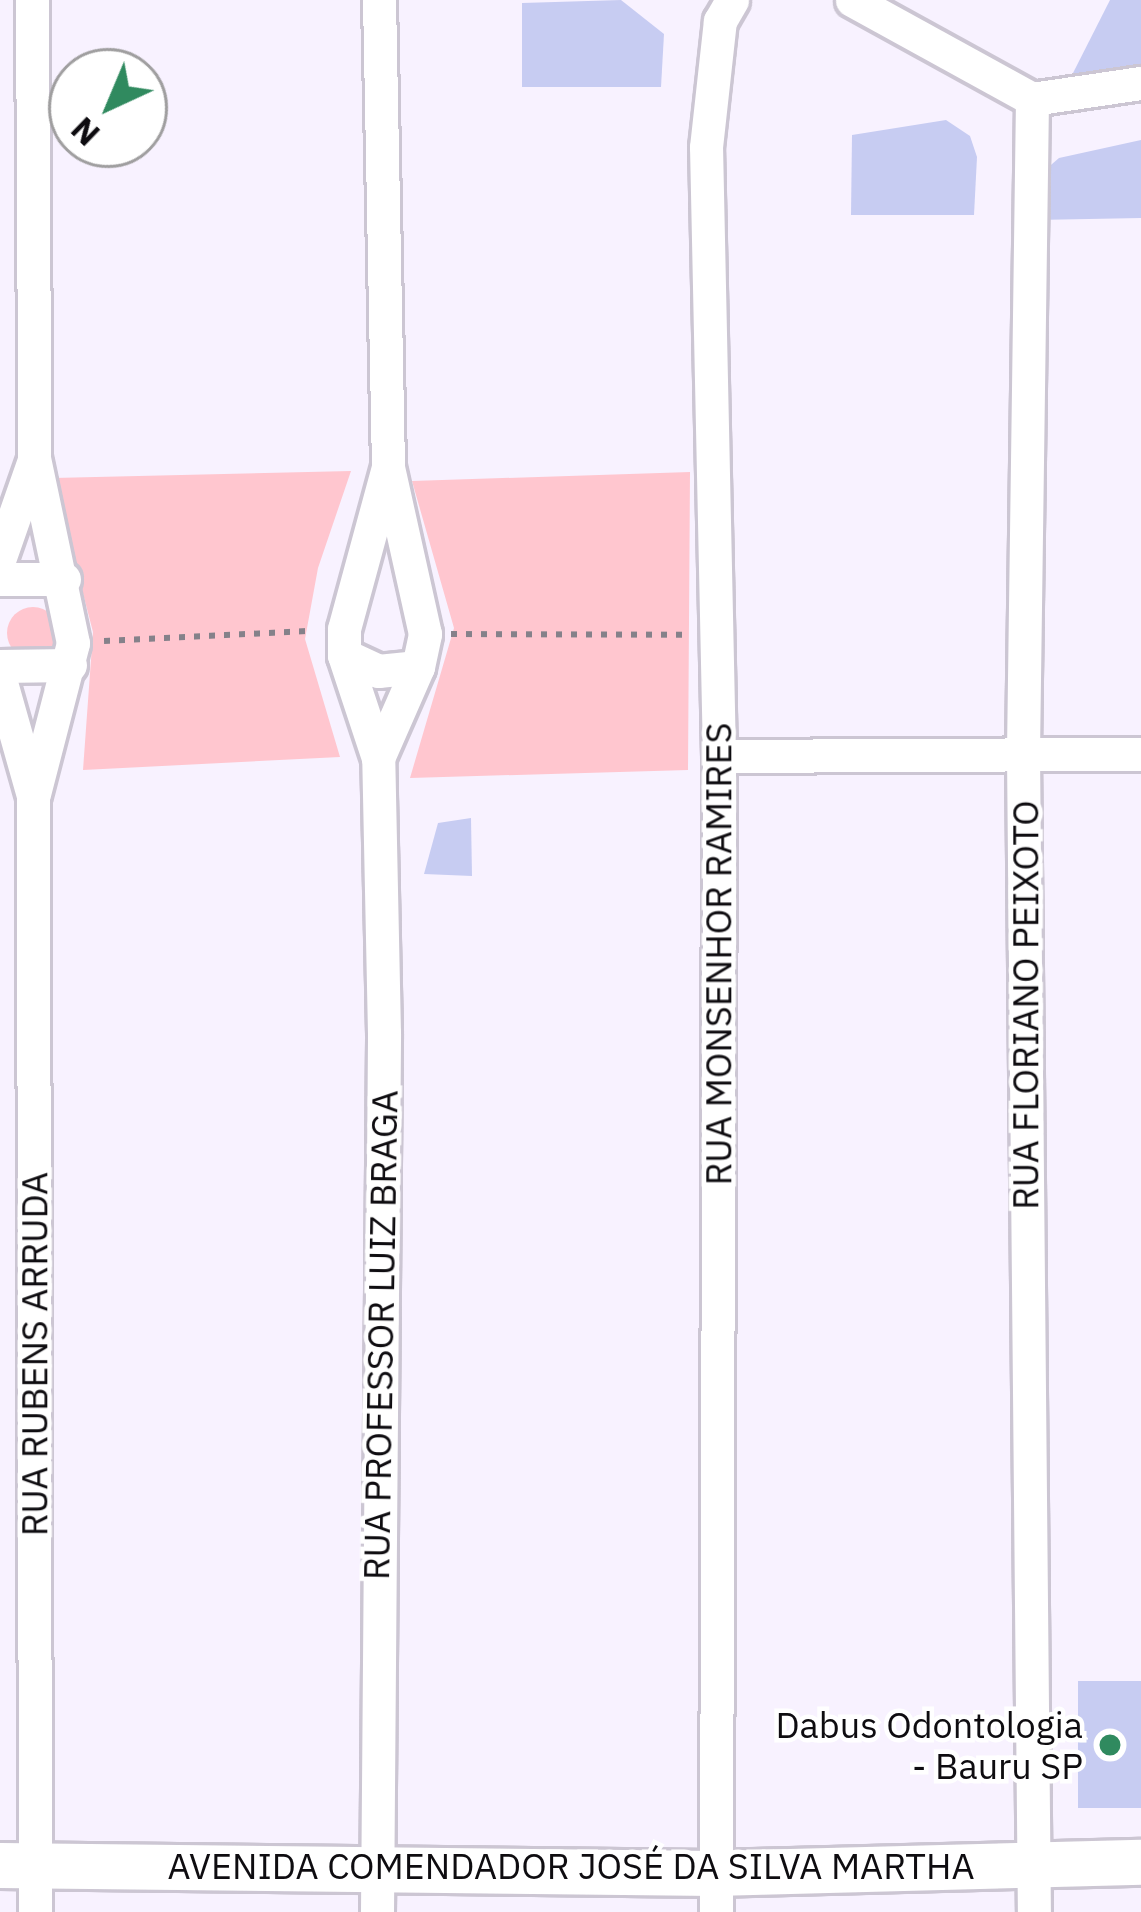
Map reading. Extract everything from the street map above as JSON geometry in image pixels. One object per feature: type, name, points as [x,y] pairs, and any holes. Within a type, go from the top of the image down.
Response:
[{"type":"main road","name":"AVENIDA COMENDADOR JOSÉ DA SILVA MARTHA","points":[[17,1865],[375,1867],[715,1893],[1031,1864],[1141,1862]]},
{"type":"street","name":"RUA RUBENS ARRUDA","points":[[32,0],[34,458],[73,623],[70,665],[33,796],[17,1865],[34,1912]]},
{"type":"street","name":"RUA PROFESSOR LUIZ BRAGA","points":[[379,0],[388,467],[425,634],[418,667],[379,758]]},
{"type":"street","name":"RUA MONSENHOR RAMIRES","points":[[715,1893],[719,756],[706,148],[720,21],[732,0]]},
{"type":"street","points":[[852,0],[1032,99],[1141,83]]},
{"type":"street","name":"RUA FLORIANO PEIXOTO","points":[[1032,99],[1023,754],[1034,1912]]},
{"type":"street","name":"RUA RUBENS ARRUDA","points":[[0,557],[34,458]]},
{"type":"street","name":"RUA PROFESSOR LUIZ BRAGA","points":[[377,1912],[384,1034],[379,758],[344,655],[349,597],[388,467]]},
{"type":"street","points":[[0,579],[64,579]]},
{"type":"street","points":[[349,597],[381,583],[418,586]]},
{"type":"street","points":[[344,655],[378,671],[418,667]]},
{"type":"street","points":[[0,666],[70,665]]},
{"type":"street","name":"RUA RUBENS ARRUDA","points":[[0,679],[33,796]]},
{"type":"street","points":[[719,756],[1141,754]]},
{"type":"shaded area","points":[[351,471],[318,568],[305,639],[340,757],[83,770],[93,632],[53,478]]},
{"type":"shaded area","points":[[690,472],[688,770],[410,778],[454,628],[412,481]]},
{"type":"shaded area","points":[[33,607],[51,615],[59,633],[51,651],[33,659],[15,651],[7,633],[15,615]]},
{"type":"building","points":[[621,0],[664,34],[661,87],[522,87],[522,3]]},
{"type":"building","points":[[1110,0],[1141,0],[1141,78],[1103,85],[1073,73]]},
{"type":"building","points":[[946,120],[970,136],[977,157],[974,215],[851,215],[852,135]]},
{"type":"building","points":[[1141,140],[1141,218],[1036,220],[1037,177],[1059,158]]},
{"type":"building","points":[[471,818],[472,876],[424,874],[438,823]]},
{"type":"building","name":"Dabus Odontologia - Bauru SP","points":[[1078,1681],[1141,1681],[1141,1808],[1078,1808]]},
{"type":"place","name":"Dabus Odontologia - Bauru SP","points":[[1110,1745]]}]
